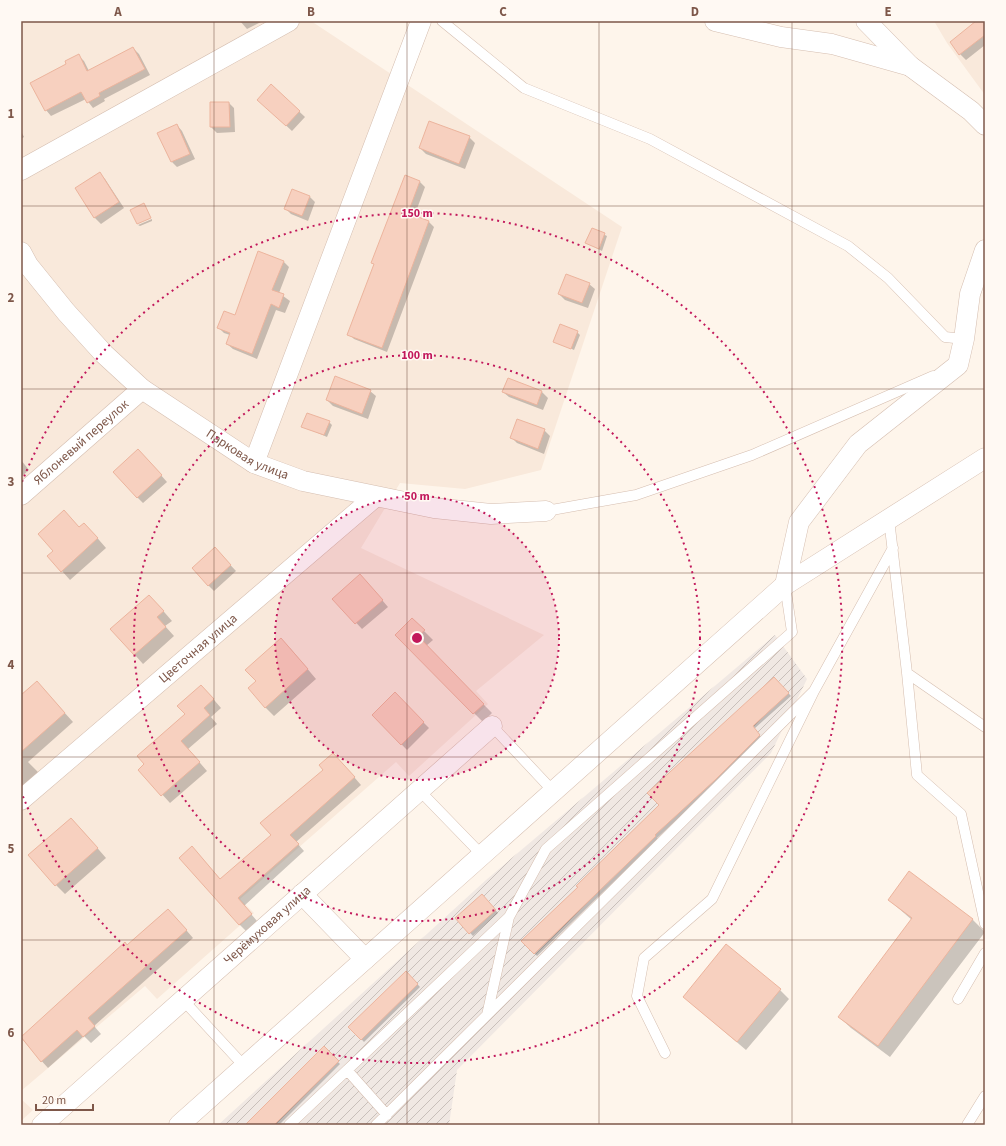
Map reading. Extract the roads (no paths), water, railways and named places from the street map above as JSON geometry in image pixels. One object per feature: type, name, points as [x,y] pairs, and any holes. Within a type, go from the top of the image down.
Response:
[{"type":"street","points":[[21,170],[288,21]]},
{"type":"street","points":[[254,463],[421,21]]},
{"type":"street","points":[[715,21],[781,37],[832,44],[910,66]]},
{"type":"street","points":[[866,21],[910,66],[972,111],[985,125]]},
{"type":"street","points":[[785,585],[799,522],[858,444],[958,365],[964,339],[970,294],[985,250]]},
{"type":"street","name":"Парковая улица","points":[[21,252],[28,265],[66,312],[104,354],[142,389],[254,463],[304,481],[375,497],[434,508],[491,514],[546,511]]},
{"type":"street","name":"Яблоневый переулок","points":[[21,495],[142,389]]},
{"type":"street","points":[[179,1125],[785,585],[985,458]]},
{"type":"street","name":"Цветочная улица","points":[[21,800],[375,497]]},
{"type":"street","name":"Черёмуховая улица","points":[[42,1125],[492,726]]},
{"type":"street","points":[[302,894],[365,959]]},
{"type":"lane","points":[[442,21],[524,88],[650,139],[848,246],[888,278],[945,337],[964,339]]},
{"type":"lane","points":[[546,511],[636,495],[752,455],[958,365]]},
{"type":"lane","points":[[888,519],[893,548],[917,775],[961,814],[985,924]]},
{"type":"lane","points":[[665,1052],[637,996],[644,958],[712,899],[814,691],[893,548]]},
{"type":"lane","points":[[487,1016],[509,917],[546,849],[792,632],[785,585]]},
{"type":"lane","points":[[907,673],[985,727]]},
{"type":"lane","points":[[376,1125],[814,691]]},
{"type":"lane","points":[[492,726],[553,791]]},
{"type":"lane","points":[[419,790],[482,855]]},
{"type":"lane","points":[[288,1125],[509,917]]},
{"type":"lane","points":[[958,999],[985,953]]},
{"type":"lane","points":[[183,1000],[245,1066]]},
{"type":"lane","points":[[348,1070],[387,1115]]},
{"type":"lane","points":[[967,1125],[985,1096]]}]
